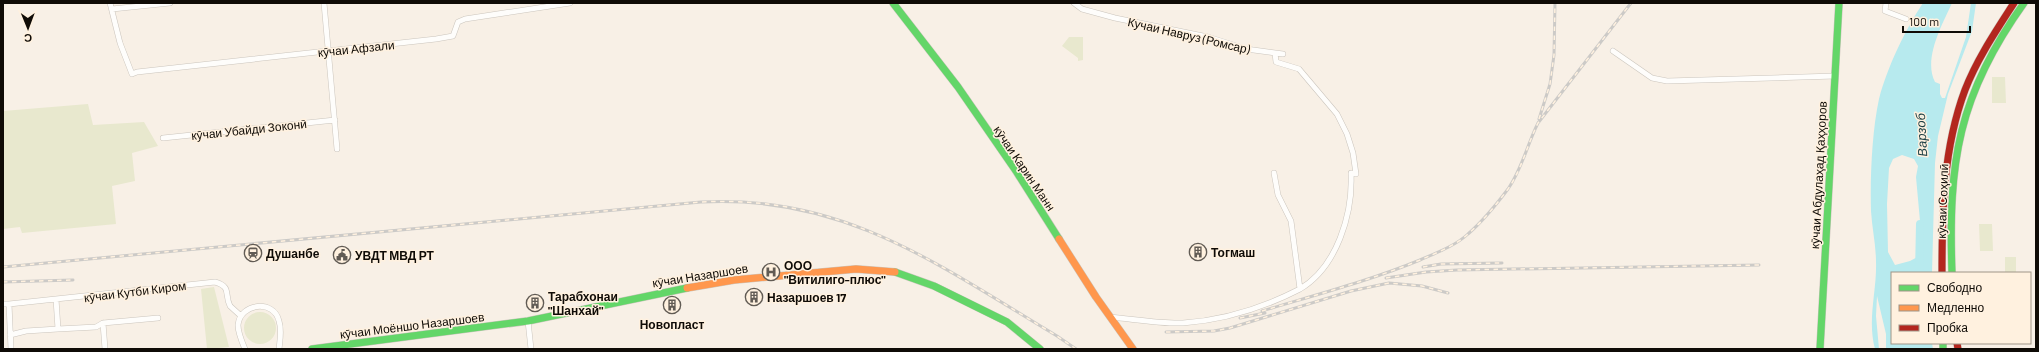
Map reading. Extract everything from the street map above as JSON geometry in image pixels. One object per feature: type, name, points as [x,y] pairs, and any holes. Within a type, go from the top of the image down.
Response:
[{"type":"street","points":[[111,6],[170,3]]},
{"type":"street","points":[[324,3],[337,149]]},
{"type":"street","name":"кӯчаи Афзали","points":[[111,6],[120,43],[132,74],[137,72],[453,36],[458,22],[465,19],[570,3]]},
{"type":"street","name":"кӯчаи Карин Манн","points":[[893,3],[958,88],[1016,171],[1110,317],[1133,349]]},
{"type":"street","name":"Кучаи Навруз (Ромсар)","points":[[1074,3],[1082,9],[1115,18],[1200,35],[1246,49],[1283,54]]},
{"type":"street","name":"кӯчаи Абдулаҳад Қаҳҳоров","points":[[1820,349],[1839,3]]},
{"type":"street","points":[[1886,3],[1885,11],[1906,19]]},
{"type":"street","name":"кӯчаи Соҳилӣ","points":[[1942,272],[1944,182],[1958,111],[1976,66],[1992,36],[2014,3]]},
{"type":"street","name":"кӯчаи Соҳилӣ","points":[[1952,272],[1951,191],[1958,138],[1965,113],[1981,72],[1994,48],[2024,3]]},
{"type":"street","points":[[1612,52],[1652,78],[1667,81],[1835,76]]},
{"type":"street","points":[[1110,317],[1182,323],[1240,314],[1271,304],[1308,284],[1336,250],[1347,218],[1352,193],[1351,173],[1356,174],[1353,153],[1347,134],[1337,114],[1299,69],[1276,62],[1275,53]]},
{"type":"street","name":"кӯчаи Убайди Зоконӣ","points":[[163,138],[335,120]]},
{"type":"street","points":[[1274,173],[1278,195],[1291,221],[1300,289]]},
{"type":"street","name":"кӯчаи Назаршоев","points":[[514,323],[666,292],[734,280],[846,269],[868,269],[906,275],[947,292],[1007,322],[1040,349]]},
{"type":"street","name":"кӯчаи Кутби Киром","points":[[6,304],[215,282],[222,284],[226,288],[230,306],[241,316]]},
{"type":"street","points":[[56,299],[58,329]]},
{"type":"street","points":[[6,304],[11,349]]},
{"type":"street","points":[[245,349],[239,334],[238,324],[241,316],[248,309],[257,306],[266,307],[274,312],[279,320],[279,349]]},
{"type":"street","points":[[10,335],[26,331],[96,327],[102,323],[158,318]]},
{"type":"street","points":[[528,321],[531,349]]},
{"type":"street","points":[[102,323],[105,349]]},
{"type":"street","name":"кӯчаи Моёншо Назаршоев","points":[[312,349],[514,323]]},
{"type":"green space","points":[[1069,37],[1083,37],[1083,60],[1078,61],[1078,58],[1062,46]]},
{"type":"green space","points":[[1992,77],[2005,77],[2006,103],[1992,103]]},
{"type":"green space","points":[[88,104],[93,125],[144,122],[158,146],[132,153],[135,181],[112,186],[116,224],[22,233],[20,227],[3,229],[3,111]]},
{"type":"green space","points":[[1979,224],[1992,224],[1993,251],[1980,251]]},
{"type":"green space","points":[[2005,257],[2016,257],[2016,272],[2005,272]]},
{"type":"green space","points":[[214,287],[229,347],[207,349],[201,289]]},
{"type":"green space","points":[[257,312],[263,312],[272,316],[276,328],[272,340],[263,344],[257,344],[248,340],[244,331],[244,325],[248,316]]},
{"type":"water","points":[[1923,3],[1952,3],[1935,42],[1931,63],[1935,82],[1940,84],[1940,94],[1942,98],[1945,98],[1966,37],[1971,3],[1976,3],[1972,31],[1948,94],[1938,136],[1935,163],[1932,272],[1891,272],[1891,344],[1932,344],[1933,349],[1886,349],[1886,334],[1877,296],[1876,316],[1879,349],[1875,349],[1873,338],[1872,316],[1876,256],[1871,198],[1872,154],[1875,125],[1882,87],[1903,37]],"holes":[[[1902,155],[1914,159],[1918,166],[1916,177],[1923,254],[1910,261],[1895,265],[1888,252],[1887,204],[1889,168],[1893,159]]]},
{"type":"waterway","name":"Варзоб","points":[[1919,272],[1920,224]]},
{"type":"railway","points":[[1539,119],[1550,84],[1554,55],[1555,3]]},
{"type":"railway","points":[[1262,311],[1401,268],[1445,249],[1468,234],[1489,213],[1508,189],[1521,165],[1538,123],[1631,3]]},
{"type":"railway","points":[[3,267],[701,202],[753,203],[800,210],[846,222],[889,240],[972,284],[1076,349]]},
{"type":"railway","points":[[1423,267],[1441,264],[1502,263]]},
{"type":"railway","points":[[1386,278],[1426,272],[1457,270],[1759,265]]},
{"type":"railway","points":[[3,282],[73,280]]},
{"type":"railway","points":[[1166,332],[1214,331],[1230,328],[1351,291],[1389,283],[1422,286],[1448,293]]},
{"type":"railway","points":[[1240,318],[1265,313]]},
{"type":"traffic: fast","points":[[893,3],[958,87],[1016,171],[1059,239]]},
{"type":"traffic: fast","points":[[1820,349],[1839,3]]},
{"type":"traffic: fast","points":[[1952,272],[1952,197],[1962,131],[1971,100],[1984,68],[2002,36],[2024,3]]},
{"type":"traffic: fast","points":[[895,272],[934,286],[1007,322],[1040,349]]},
{"type":"traffic: fast","points":[[312,349],[528,321],[687,288]]},
{"type":"traffic: fast","points":[[1943,344],[1943,349]]},
{"type":"traffic: slow","points":[[1059,239],[1096,297],[1133,349]]},
{"type":"traffic: slow","points":[[687,288],[734,280],[856,269],[895,272]]},
{"type":"traffic: jam","points":[[1942,272],[1942,227],[1945,180],[1952,135],[1958,112],[1965,90],[1975,67],[1987,45],[2014,3]]},
{"type":"traffic: jam","points":[[1957,344],[1958,349]]},
{"type":"place","name":"Тогмаш","points":[[1198,252]]},
{"type":"place","name":"Душанбе","points":[[253,253]]},
{"type":"place","name":"УВДТ МВД РТ","points":[[342,255]]},
{"type":"place","name":"ООО \"Витилиго-плюс\"","points":[[771,272]]},
{"type":"place","name":"Назаршоев 17","points":[[754,297]]},
{"type":"place","name":"Тарабхонаи \"Шанхай\"","points":[[535,303]]},
{"type":"place","name":"Новопласт","points":[[672,305]]}]
